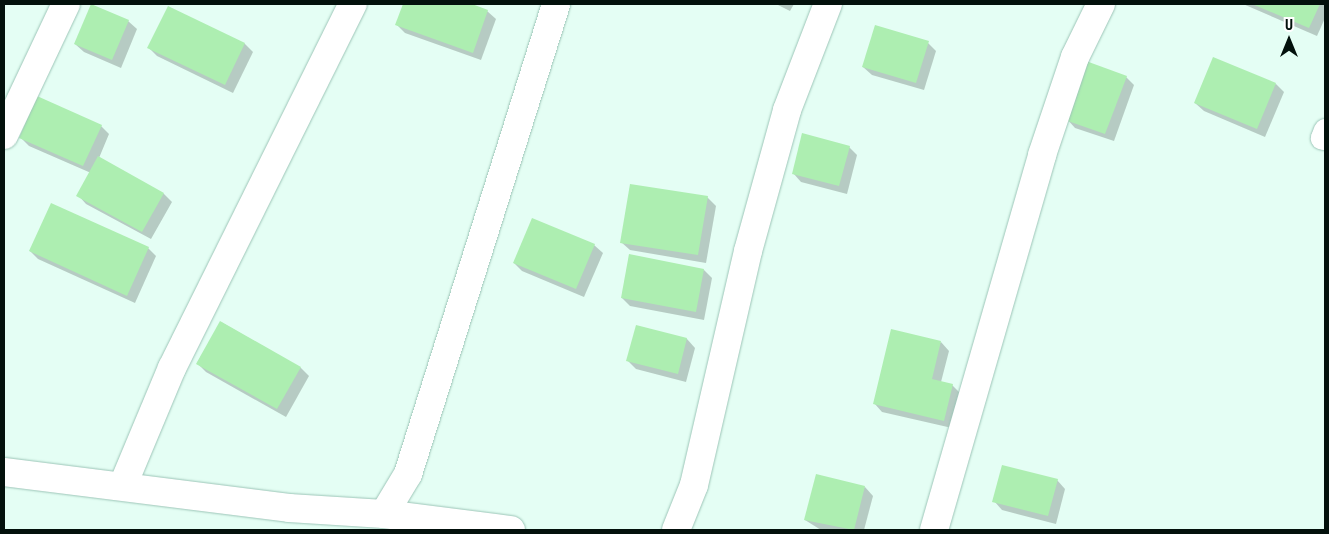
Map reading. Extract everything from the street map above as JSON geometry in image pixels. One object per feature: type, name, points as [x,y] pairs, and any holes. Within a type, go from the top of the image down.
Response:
[{"type":"street","points":[[4,135],[66,4]]},
{"type":"street","points":[[123,486],[172,368],[353,4]]},
{"type":"street","points":[[384,514],[408,474],[556,4]]},
{"type":"street","points":[[676,530],[694,486],[748,251],[787,110],[828,4]]},
{"type":"street","points":[[934,530],[1042,155],[1075,57],[1101,4]]},
{"type":"street","points":[[4,472],[290,508],[384,514],[511,530]]},
{"type":"lane","points":[[1325,130],[1322,138],[1325,140]]},
{"type":"building","points":[[91,4],[129,20],[112,60],[74,44]]},
{"type":"building","points":[[403,4],[472,4],[488,10],[473,53],[395,25]]},
{"type":"building","points":[[1252,4],[1320,4],[1309,28]]},
{"type":"building","points":[[168,6],[245,43],[225,85],[147,48]]},
{"type":"building","points":[[875,25],[929,41],[916,83],[862,67]]},
{"type":"building","points":[[1213,57],[1276,83],[1257,129],[1194,103]]},
{"type":"building","points":[[1086,61],[1127,76],[1105,134],[1065,120]]},
{"type":"building","points":[[37,96],[102,125],[83,166],[19,138]]},
{"type":"building","points":[[802,133],[850,146],[839,186],[792,174]]},
{"type":"building","points":[[98,156],[164,193],[142,232],[76,196]]},
{"type":"building","points":[[630,184],[708,196],[698,255],[620,243]]},
{"type":"building","points":[[51,203],[149,247],[127,296],[29,251]]},
{"type":"building","points":[[532,218],[595,244],[576,289],[513,263]]},
{"type":"building","points":[[629,254],[704,269],[696,312],[621,298]]},
{"type":"building","points":[[220,321],[301,367],[277,409],[196,364]]},
{"type":"building","points":[[636,325],[687,338],[678,374],[626,361]]},
{"type":"building","points":[[891,329],[941,341],[932,379],[953,384],[944,421],[873,404]]},
{"type":"building","points":[[1002,465],[1058,479],[1048,516],[992,502]]},
{"type":"building","points":[[816,474],[865,486],[854,530],[804,520]]}]
